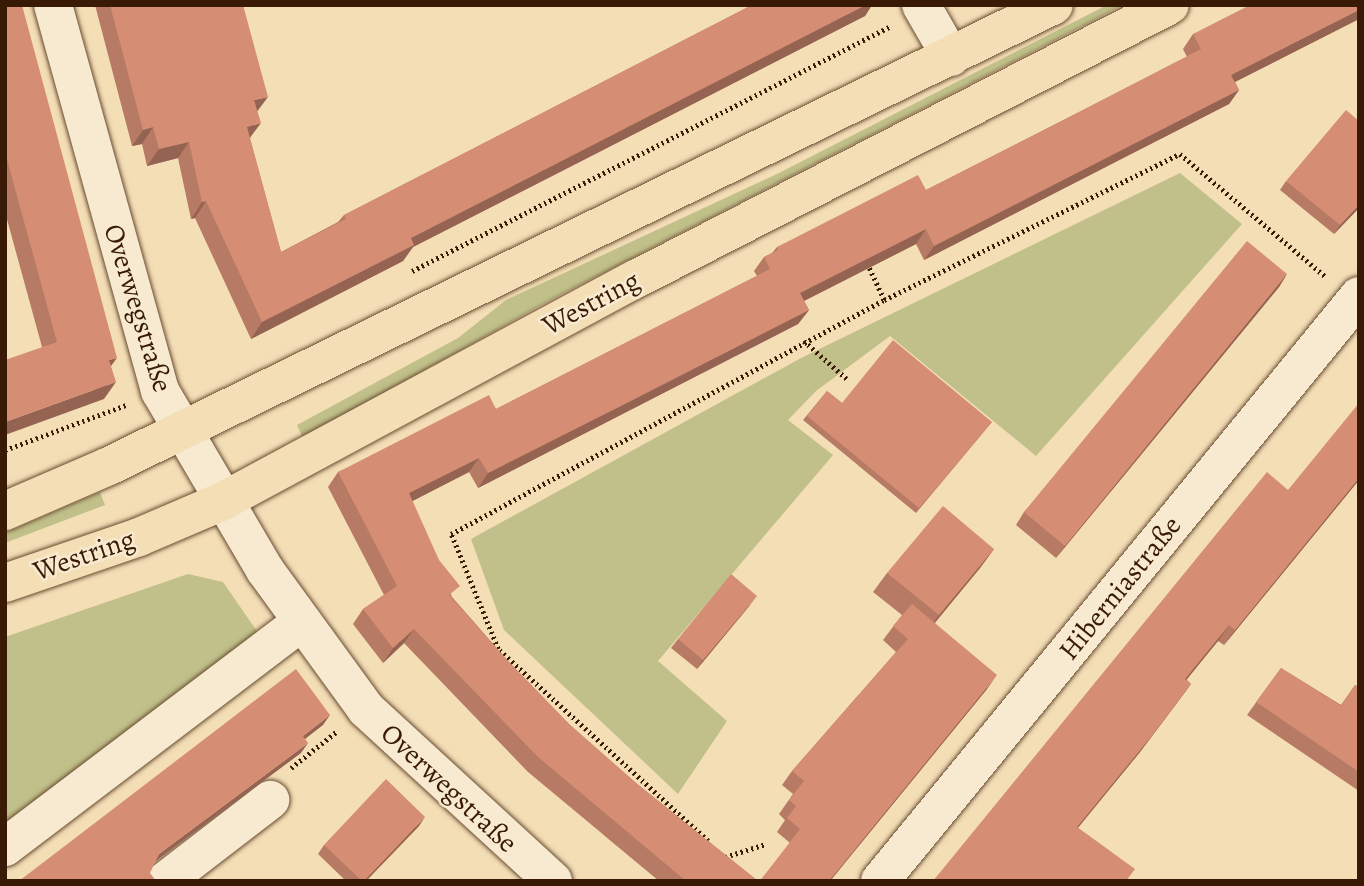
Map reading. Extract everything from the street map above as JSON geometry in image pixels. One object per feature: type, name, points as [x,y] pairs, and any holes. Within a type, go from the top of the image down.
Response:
[{"type":"main road","points":[[5,511],[182,430],[1054,5]]},
{"type":"main road","name":"Westring","points":[[5,583],[139,537],[223,500],[634,280],[1170,5]]},
{"type":"street","name":"Overwegstraße","points":[[53,5],[160,391],[182,430],[300,623],[366,709],[553,881]]},
{"type":"street","points":[[922,7],[951,57]]},
{"type":"street","name":"Hiberniastraße","points":[[880,881],[1357,298]]},
{"type":"street","points":[[5,847],[300,623]]},
{"type":"street","points":[[165,881],[270,800]]},
{"type":"path","points":[[405,275],[922,7]]},
{"type":"path","points":[[766,844],[726,858],[498,649],[451,534],[687,410],[804,341],[1180,154],[1357,298]]},
{"type":"path","points":[[869,268],[884,300]]},
{"type":"path","points":[[804,341],[847,379]]},
{"type":"path","points":[[5,450],[160,391]]},
{"type":"path","points":[[270,800],[268,786],[366,709]]},
{"type":"shaded area","points":[[1107,5],[1123,5],[543,304],[303,438],[297,425],[458,338],[506,300],[777,174]]},
{"type":"shaded area","points":[[1180,173],[1242,224],[1036,456],[890,336],[816,391],[788,420],[833,455],[658,661],[727,721],[678,794],[504,630],[471,539],[801,358]]},
{"type":"shaded area","points":[[100,492],[105,505],[5,543],[5,533]]},
{"type":"shaded area","points":[[188,574],[223,582],[263,640],[5,836],[5,637]]},
{"type":"building","points":[[5,5],[22,5],[117,358],[109,360],[116,382],[5,422],[5,360],[57,342],[5,152]]},
{"type":"building","points":[[110,5],[243,5],[268,97],[254,100],[261,123],[247,127],[281,252],[346,219],[344,215],[752,5],[866,5],[411,238],[414,245],[262,322],[206,201],[202,202],[189,142],[159,149],[153,127],[143,130]]},
{"type":"building","points":[[1250,5],[1359,5],[1359,10],[1231,75],[1239,90],[934,246],[926,229],[800,293],[809,310],[621,406],[488,473],[479,458],[409,493],[439,560],[460,586],[449,595],[509,662],[569,724],[636,783],[758,881],[686,881],[538,757],[414,629],[393,648],[363,609],[397,586],[338,472],[489,395],[496,409],[770,269],[764,257],[778,250],[777,247],[918,175],[926,190],[1027,139],[1201,49],[1193,34]]},
{"type":"building","points":[[1346,110],[1359,121],[1359,205],[1340,225],[1286,181]]},
{"type":"building","points":[[1247,241],[1287,274],[1065,546],[1024,512]]},
{"type":"building","points":[[893,340],[992,422],[919,508],[807,416],[827,391],[842,403]]},
{"type":"building","points":[[1359,403],[1359,478],[1235,630],[1229,625],[1185,679],[1191,684],[1077,827],[1135,869],[1126,881],[933,881],[1267,472],[1288,490]]},
{"type":"building","points":[[943,506],[994,549],[939,615],[887,573]]},
{"type":"building","points":[[731,574],[757,596],[703,660],[678,639]]},
{"type":"building","points":[[912,604],[997,675],[829,881],[760,881],[800,829],[787,818],[796,806],[789,800],[804,781],[792,771],[908,639],[893,626]]},
{"type":"building","points":[[1281,668],[1341,706],[1355,685],[1359,687],[1359,772],[1256,702]]},
{"type":"building","points":[[296,669],[330,715],[303,736],[308,743],[159,854],[150,873],[156,881],[19,881]]},
{"type":"building","points":[[386,779],[425,817],[362,881],[324,845]]}]
